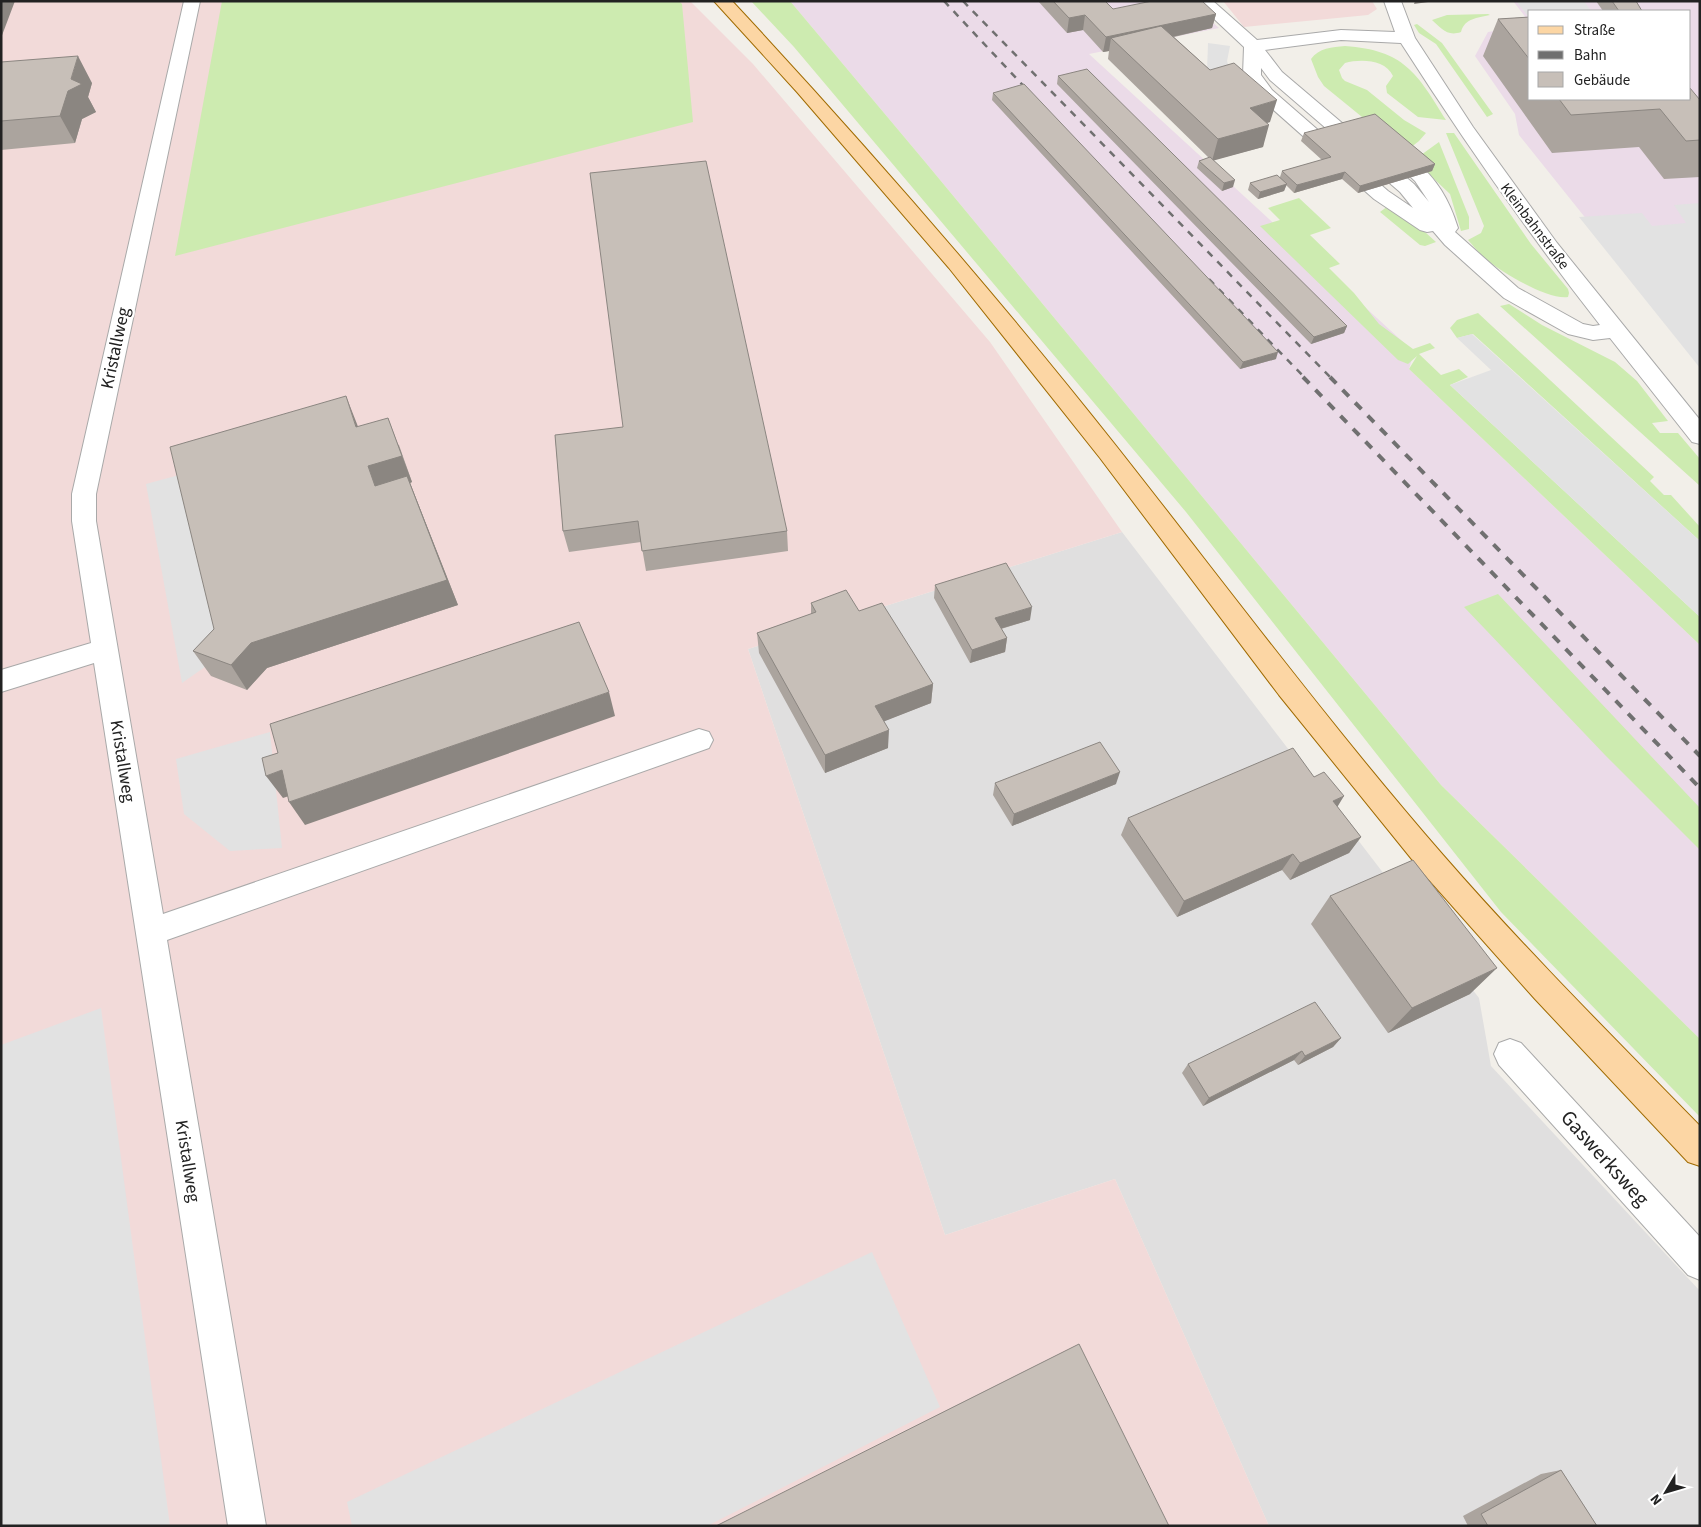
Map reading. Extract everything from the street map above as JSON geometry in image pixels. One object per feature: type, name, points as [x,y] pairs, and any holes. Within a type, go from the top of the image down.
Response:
[{"type":"main road","points":[[722,1],[857,148],[1006,324],[1108,452],[1288,687],[1433,864],[1539,982],[1700,1150]]},
{"type":"street","name":"Kristallweg","points":[[192,1],[84,494],[84,521],[247,1526]]},
{"type":"street","points":[[1203,1],[1252,46],[1293,69]]},
{"type":"street","name":"Kleinbahnstraße","points":[[1392,1],[1406,38],[1464,129],[1550,247],[1700,436]]},
{"type":"street","points":[[1252,46],[1341,35],[1406,38]]},
{"type":"street","points":[[1252,46],[1252,75],[1266,94],[1381,195],[1452,242],[1512,293],[1576,329],[1594,333],[1616,330]]},
{"type":"street","points":[[1379,140],[1426,179],[1436,192],[1452,242]]},
{"type":"street","points":[[1,681],[106,649]]},
{"type":"street","points":[[151,932],[698,740]]},
{"type":"street","name":"Gaswerksweg","points":[[1510,1054],[1700,1263]]},
{"type":"shaded area","points":[[1,1],[690,1],[753,64],[990,342],[1122,532],[748,649],[945,1235],[1115,1179],[1269,1526],[1,1526]]},
{"type":"shaded area","points":[[790,1],[1188,1],[1219,28],[1089,54],[1414,352],[1409,369],[1700,645],[1700,1039],[1441,785]]},
{"type":"shaded area","points":[[1223,1],[1372,1],[1377,9],[1368,15],[1244,27]]},
{"type":"shaded area","points":[[1513,1],[1700,1],[1700,361],[1519,135],[1515,114],[1475,56],[1488,32],[1528,25],[1528,100],[1691,100],[1691,10],[1528,10],[1528,20]]},
{"type":"shaded area","points":[[1516,1],[1584,1],[1590,10],[1528,10],[1528,16]]},
{"type":"shaded area","points":[[1208,43],[1230,46],[1227,61],[1231,75],[1207,72]]},
{"type":"shaded area","points":[[1700,203],[1700,368],[1579,217],[1642,213],[1652,226],[1686,223],[1674,205]]},
{"type":"shaded area","points":[[1472,334],[1700,541],[1700,617],[1450,385],[1491,370],[1457,338]]},
{"type":"shaded area","points":[[179,475],[222,655],[182,683],[146,484]]},
{"type":"shaded area","points":[[1122,532],[1479,998],[1491,1066],[1700,1291],[1700,1526],[1269,1526],[1115,1179],[945,1235],[748,649]]},
{"type":"shaded area","points":[[270,732],[282,848],[230,851],[184,814],[176,759]]},
{"type":"shaded area","points":[[101,1008],[170,1526],[1,1526],[1,1045]]},
{"type":"shaded area","points":[[872,1252],[940,1407],[707,1526],[352,1526],[347,1502]]},
{"type":"green space","points":[[222,1],[679,1],[682,4],[693,122],[175,256]]},
{"type":"green space","points":[[751,1],[790,1],[1441,785],[1700,1039],[1700,1117],[1501,912],[1186,512],[794,47]]},
{"type":"green space","points":[[1447,15],[1490,15],[1469,21],[1461,32],[1456,33],[1448,33],[1432,20]]},
{"type":"green space","points":[[1417,24],[1442,43],[1493,114],[1487,117],[1436,44],[1419,33],[1414,25]]},
{"type":"green space","points":[[1345,46],[1365,48],[1382,53],[1407,67],[1426,89],[1446,120],[1418,117],[1387,93],[1386,86],[1393,76],[1384,66],[1365,61],[1345,63],[1339,70],[1345,81],[1367,90],[1404,120],[1426,133],[1405,152],[1324,86],[1318,77],[1311,59],[1314,55],[1322,50]]},
{"type":"green space","points":[[1446,133],[1454,133],[1531,244],[1568,289],[1568,297],[1549,294],[1514,278],[1487,260],[1468,240],[1481,233],[1484,226]]},
{"type":"green space","points":[[1439,142],[1469,217],[1469,229],[1461,231],[1450,194],[1414,160]]},
{"type":"green space","points":[[1299,198],[1331,228],[1310,235],[1340,264],[1329,268],[1354,293],[1379,324],[1413,349],[1430,343],[1435,348],[1419,354],[1441,375],[1459,369],[1468,377],[1450,385],[1700,617],[1700,645],[1409,369],[1417,356],[1408,364],[1398,360],[1260,226],[1280,220],[1268,208]]},
{"type":"green space","points":[[1388,206],[1415,223],[1436,242],[1425,246],[1420,245],[1380,212]]},
{"type":"green space","points":[[1509,304],[1542,325],[1615,362],[1637,381],[1668,421],[1652,423],[1660,433],[1678,433],[1700,459],[1700,486],[1500,306]]},
{"type":"green space","points":[[1478,313],[1654,477],[1650,481],[1664,495],[1671,495],[1700,527],[1700,541],[1473,334],[1457,338],[1450,328],[1457,320]]},
{"type":"green space","points":[[1498,594],[1700,808],[1700,850],[1605,755],[1464,607]]},
{"type":"building","points":[[1053,1],[1105,1],[1113,9],[1152,1],[1202,1],[1216,14],[1106,37],[1085,15],[1069,18]]},
{"type":"building","points":[[1612,1],[1636,1],[1641,10],[1618,10]]},
{"type":"building","points":[[1528,17],[1528,57],[1498,19]]},
{"type":"building","points":[[1161,26],[1210,70],[1234,63],[1277,100],[1250,108],[1269,125],[1218,139],[1111,38]]},
{"type":"building","points":[[78,56],[71,79],[82,84],[68,91],[60,116],[1,121],[1,62]]},
{"type":"building","points":[[1087,69],[1347,326],[1314,337],[1058,76]]},
{"type":"building","points":[[1024,84],[1278,352],[1243,362],[993,93]]},
{"type":"building","points":[[1691,89],[1700,100],[1700,140],[1686,141],[1660,109],[1571,115],[1560,100],[1691,100]]},
{"type":"building","points":[[1375,114],[1435,164],[1360,186],[1345,172],[1297,185],[1282,171],[1331,157],[1304,133]]},
{"type":"building","points":[[1210,157],[1235,180],[1224,183],[1199,161]]},
{"type":"building","points":[[706,161],[787,531],[642,551],[638,521],[563,531],[555,435],[623,427],[590,173]]},
{"type":"building","points":[[1277,175],[1287,184],[1260,192],[1250,183]]},
{"type":"building","points":[[346,396],[356,427],[388,418],[402,456],[368,466],[375,486],[407,476],[447,580],[251,643],[231,665],[193,651],[214,629],[170,447]]},
{"type":"building","points":[[1006,563],[1032,607],[995,618],[1007,638],[972,650],[935,585]]},
{"type":"building","points":[[846,590],[859,611],[882,603],[933,684],[875,706],[889,730],[825,755],[757,633],[816,612],[811,603]]},
{"type":"building","points":[[579,622],[609,692],[289,802],[282,770],[266,776],[262,758],[278,753],[270,724]]},
{"type":"building","points":[[1100,742],[1120,772],[1014,814],[995,783]]},
{"type":"building","points":[[1293,748],[1314,777],[1324,772],[1344,796],[1333,801],[1361,837],[1300,863],[1293,854],[1184,901],[1128,818]]},
{"type":"building","points":[[1413,860],[1497,968],[1412,1008],[1330,896]]},
{"type":"building","points":[[1315,1002],[1341,1038],[1305,1056],[1302,1051],[1209,1098],[1188,1064]]},
{"type":"building","points":[[1079,1344],[1169,1526],[716,1526]]},
{"type":"building","points":[[1561,1470],[1597,1526],[1488,1526],[1481,1514]]},
{"type":"railway","points":[[944,1],[1032,95]]},
{"type":"railway","points":[[963,1],[1331,378]]},
{"type":"railway","points":[[1209,279],[1305,378]]},
{"type":"railway","points":[[1303,377],[1700,788]]},
{"type":"railway","points":[[1330,377],[1700,756]]}]
